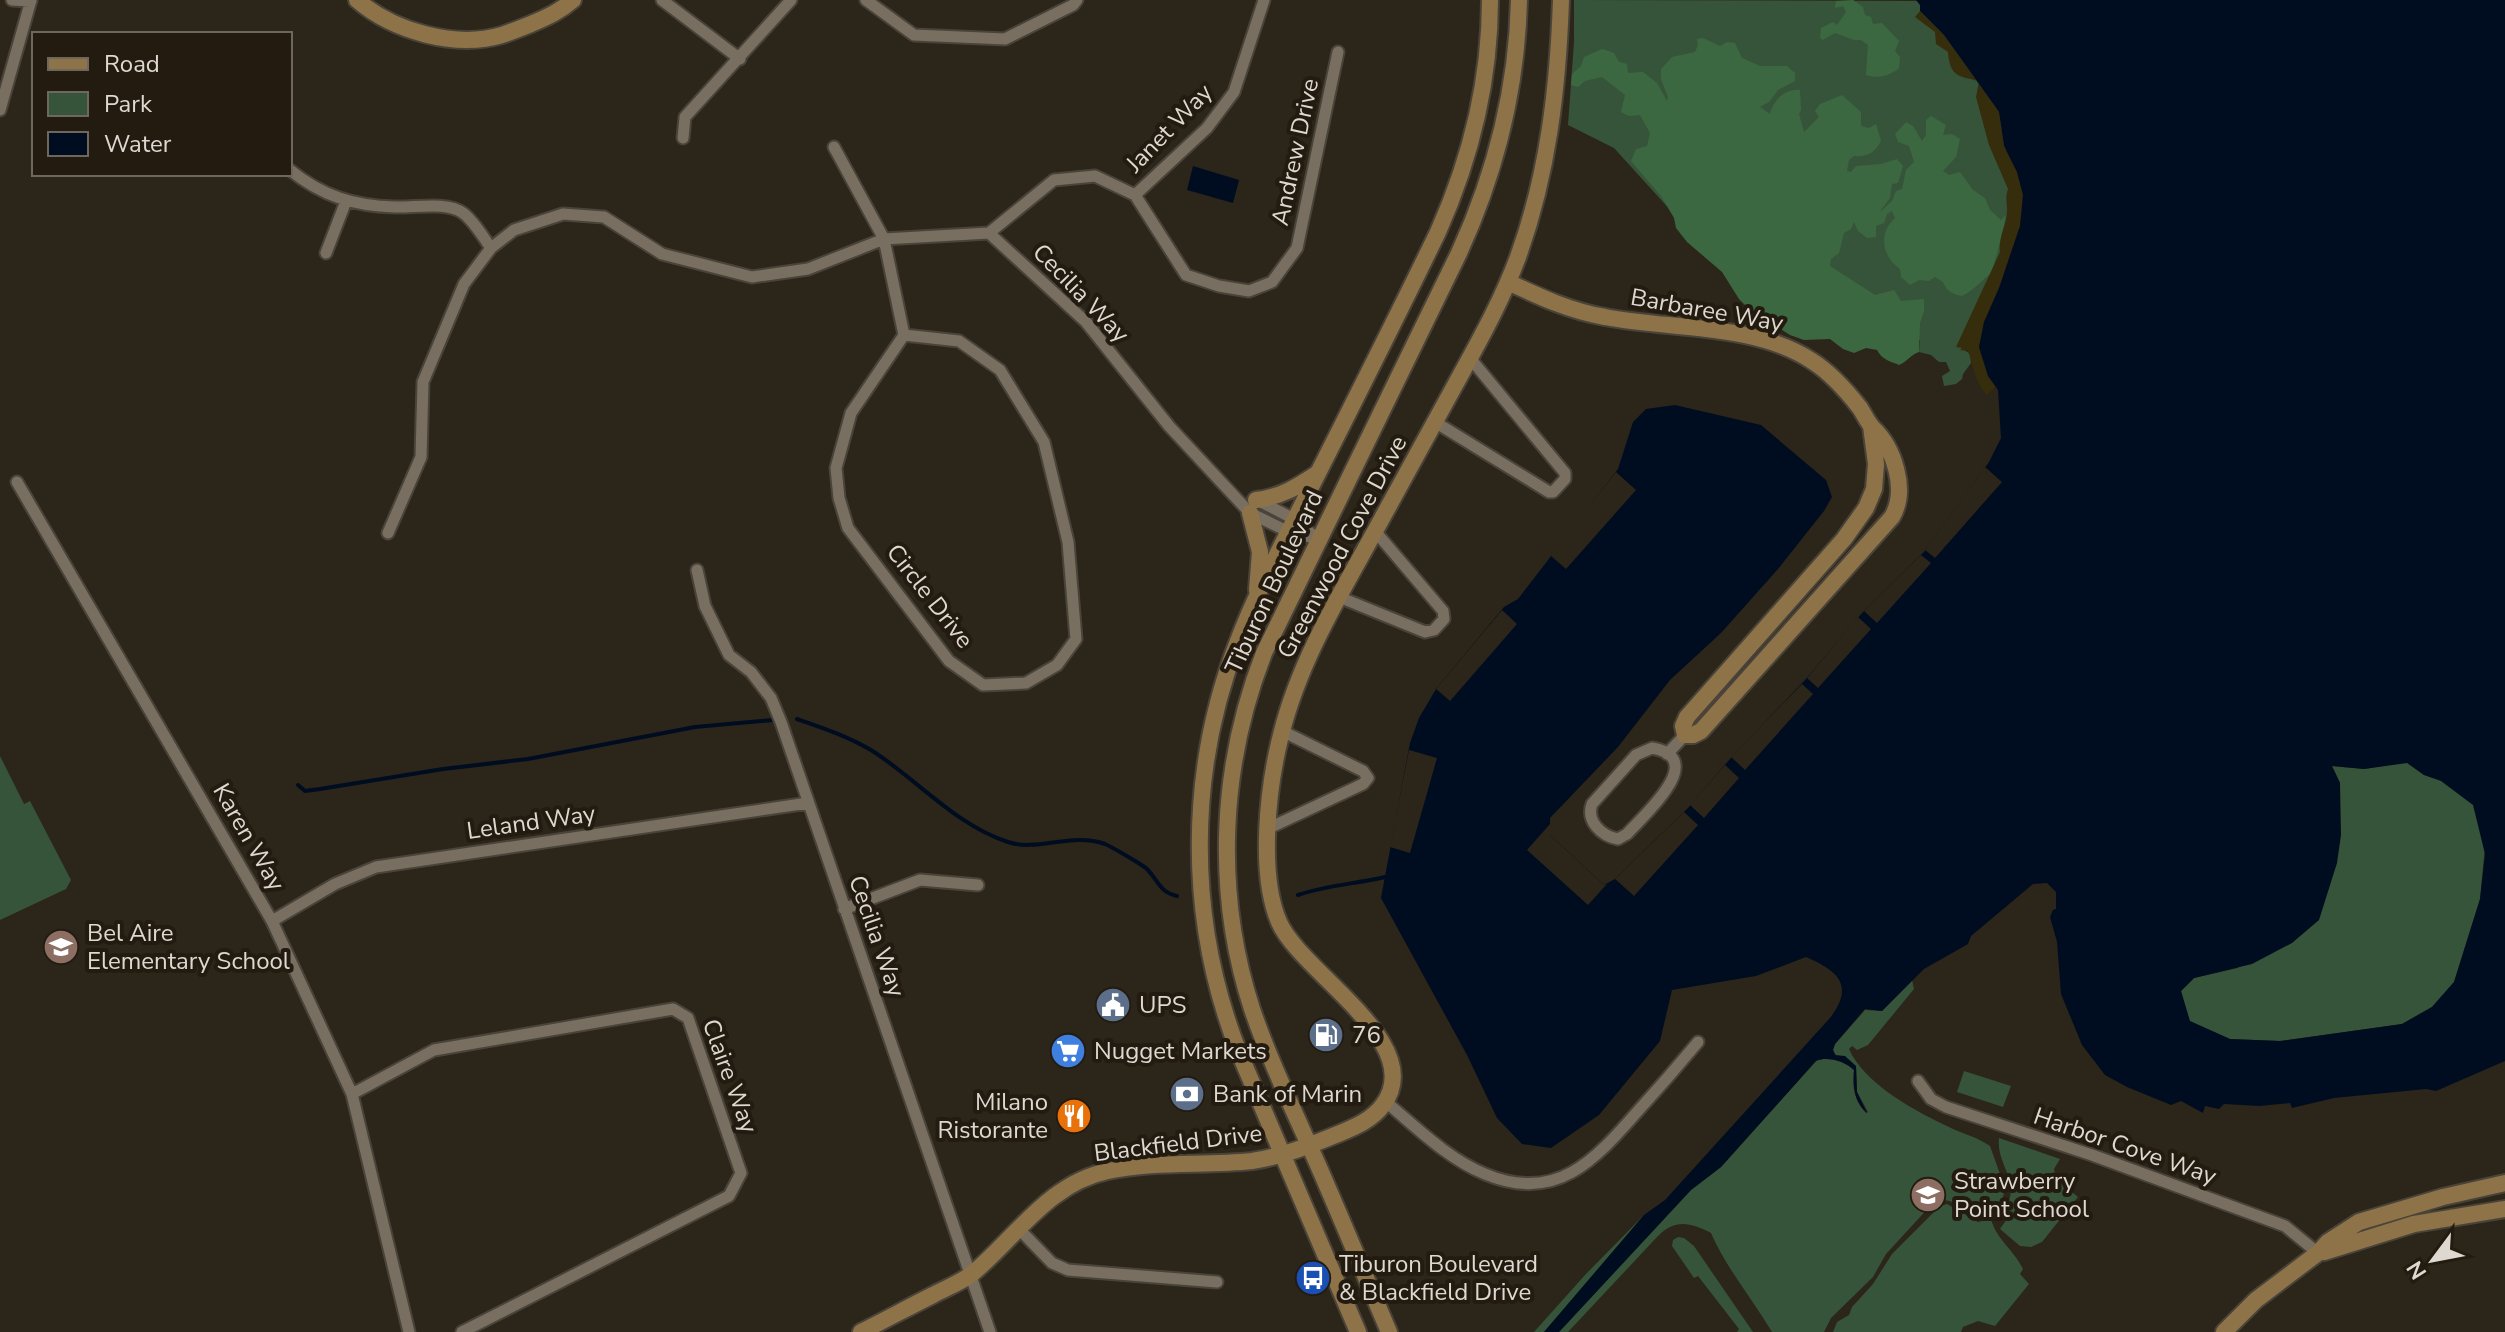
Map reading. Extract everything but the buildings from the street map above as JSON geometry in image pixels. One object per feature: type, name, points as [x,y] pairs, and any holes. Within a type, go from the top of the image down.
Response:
[{"type":"street","points":[[0,110],[31,0],[12,0]]},
{"type":"street","points":[[357,0],[392,23],[425,34],[466,39],[499,36],[559,13],[573,0]]},
{"type":"street","points":[[662,0],[740,59]]},
{"type":"street","points":[[683,138],[685,117],[791,0]]},
{"type":"street","points":[[866,0],[914,35],[1005,39],[1073,5],[1077,0]]},
{"type":"street","name":"Janet Way","points":[[1135,195],[1207,128],[1234,92],[1264,0]]},
{"type":"street","name":"Tiburon Boulevard","points":[[1358,1332],[1238,1050],[1223,1006],[1209,948],[1200,874],[1200,814],[1209,740],[1233,654],[1257,597],[1438,232],[1461,177],[1483,91],[1490,0]]},
{"type":"street","name":"Tiburon Boulevard","points":[[1389,1332],[1259,1028],[1242,971],[1231,913],[1227,825],[1232,766],[1253,680],[1276,625],[1483,198],[1507,112],[1516,53],[1519,0]]},
{"type":"street","name":"Greenwood Cove Drive","points":[[1386,1102],[1392,1083],[1392,1068],[1379,1035],[1302,956],[1281,926],[1271,891],[1269,828],[1273,783],[1282,731],[1307,660],[1470,358],[1508,282],[1528,228],[1546,154],[1557,79],[1561,0]]},
{"type":"street","name":"Andrew Drive","points":[[1135,195],[1186,275],[1219,286],[1249,291],[1272,282],[1297,248],[1338,52]]},
{"type":"street","points":[[834,147],[884,239],[904,335]]},
{"type":"street","points":[[292,171],[326,195],[346,201],[394,207],[432,205],[462,212],[491,248]]},
{"type":"street","points":[[388,533],[421,457],[423,382],[464,284],[491,248],[514,230],[563,214],[604,217],[662,254],[752,277],[808,269],[884,239],[989,233],[1054,180],[1095,176],[1135,195]]},
{"type":"street","points":[[326,253],[346,201]]},
{"type":"street","name":"Cecilia Way","points":[[989,233],[1086,322],[1212,475],[1249,504],[1318,539]]},
{"type":"street","name":"Barbaree Way","points":[[1508,282],[1575,311],[1753,337],[1801,354],[1832,376],[1850,395],[1884,440],[1898,478],[1899,499],[1895,512],[1701,731],[1685,735],[1667,754]]},
{"type":"street","name":"Circle Drive","points":[[904,335],[959,341],[1000,370],[1044,442],[1068,542],[1076,639],[1057,665],[1026,683],[983,685],[949,661],[848,528],[839,498],[836,468],[851,413],[904,335]]},
{"type":"street","points":[[1435,422],[1550,492],[1555,491],[1566,478],[1470,358]]},
{"type":"street","name":"Barbaree Way","points":[[1685,735],[1683,726],[1687,717],[1844,539],[1866,508],[1876,476],[1871,426]]},
{"type":"street","points":[[1257,597],[1260,552],[1249,504],[1291,491],[1319,472]]},
{"type":"street","name":"Karen Way","points":[[17,482],[272,921],[352,1094],[409,1332]]},
{"type":"street","points":[[1339,597],[1425,632],[1434,630],[1444,619],[1443,611],[1375,531]]},
{"type":"street","name":"Cecilia Way","points":[[697,570],[705,606],[729,655],[751,672],[771,698],[990,1332]]},
{"type":"street","points":[[1269,828],[1363,784],[1368,778],[1363,771],[1282,731]]},
{"type":"street","points":[[1652,748],[1667,754],[1675,769],[1670,786],[1627,834],[1618,839],[1608,836],[1591,820],[1592,804],[1639,752],[1652,748]]},
{"type":"street","name":"Leland Way","points":[[272,921],[335,884],[376,867],[808,803]]},
{"type":"street","points":[[844,909],[920,880],[978,885]]},
{"type":"street","name":"Claire Way","points":[[352,1094],[434,1050],[673,1009],[688,1018],[741,1173],[729,1196],[462,1332]]},
{"type":"street","points":[[1309,1145],[1366,1121],[1386,1102],[1428,1137],[1484,1174],[1520,1182],[1546,1181],[1571,1174],[1595,1158],[1698,1042]]},
{"type":"street","name":"Harbor Cove Way","points":[[1918,1081],[1931,1099],[1946,1107],[2092,1155],[2285,1226],[2318,1253]]},
{"type":"street","name":"Blackfield Drive","points":[[861,1332],[971,1275],[1059,1192],[1095,1174],[1133,1167],[1256,1160],[1309,1145]]},
{"type":"street","points":[[2224,1332],[2256,1300],[2328,1242],[2359,1222],[2443,1197],[2505,1183]]},
{"type":"street","points":[[2318,1253],[2414,1224],[2505,1209]]},
{"type":"street","points":[[1019,1229],[1052,1263],[1068,1270],[1217,1282]]},
{"type":"green space","points":[[1574,0],[1917,1],[1980,81],[1999,112],[2020,226],[1959,346],[1970,354],[1971,363],[1962,379],[1956,384],[1944,386],[1942,376],[1950,371],[1946,362],[1939,362],[1931,355],[1919,352],[1920,340],[1771,321],[1614,148],[1568,125]]},
{"type":"green space","points":[[1853,0],[1863,7],[1873,24],[1882,23],[1899,41],[1895,51],[1900,57],[1899,68],[1892,73],[1879,77],[1866,75],[1868,45],[1861,40],[1835,33],[1823,40],[1820,38],[1821,28],[1833,22],[1837,25],[1846,12],[1843,6],[1835,8],[1836,1]]},
{"type":"green space","points":[[1703,38],[1720,46],[1727,42],[1735,43],[1742,58],[1760,66],[1787,66],[1795,73],[1795,81],[1778,90],[1769,102],[1760,107],[1770,114],[1781,96],[1800,90],[1799,114],[1804,132],[1819,117],[1815,111],[1820,104],[1842,95],[1861,112],[1861,126],[1869,128],[1876,124],[1881,141],[1879,145],[1870,153],[1849,160],[1847,171],[1851,172],[1856,166],[1897,159],[1903,166],[1898,183],[1892,184],[1890,198],[1879,213],[1892,201],[1896,191],[1902,189],[1906,170],[1914,162],[1909,146],[1898,142],[1895,134],[1906,122],[1913,126],[1922,141],[1926,135],[1926,120],[1931,116],[1946,125],[1943,135],[1952,134],[1960,139],[1956,157],[1943,171],[1949,175],[1960,172],[1973,190],[1985,198],[1990,210],[2001,220],[2006,215],[1991,274],[1962,296],[1951,292],[1935,277],[1910,285],[1901,277],[1900,269],[1889,258],[1884,245],[1886,231],[1895,218],[1892,211],[1887,214],[1884,223],[1876,226],[1876,237],[1867,238],[1858,231],[1854,222],[1851,229],[1844,233],[1839,253],[1831,259],[1830,266],[1875,295],[1894,290],[1901,301],[1924,299],[1919,352],[1899,365],[1886,360],[1877,350],[1866,348],[1854,353],[1830,339],[1804,340],[1790,335],[1748,308],[1722,272],[1687,242],[1676,228],[1674,218],[1661,196],[1631,161],[1636,149],[1647,146],[1650,133],[1640,115],[1629,116],[1621,112],[1625,95],[1602,77],[1585,81],[1578,87],[1571,85],[1572,74],[1581,66],[1584,57],[1602,49],[1614,53],[1619,62],[1627,64],[1628,73],[1643,72],[1657,83],[1667,101],[1661,69],[1672,57],[1695,52],[1697,39]]},
{"type":"green space","points":[[0,756],[24,804],[30,801],[71,880],[66,889],[0,920]]},
{"type":"green space","points":[[2407,762],[2424,775],[2490,793],[2480,899],[2454,982],[2432,1007],[2402,1024],[2280,1041],[2230,1039],[2189,1021],[2181,991],[2194,978],[2238,968],[2340,783],[2332,766],[2364,769]]},
{"type":"green space","points":[[1912,980],[1914,989],[1868,1045],[1857,1050],[1852,1046],[1849,1049],[1867,1074],[1893,1096],[1990,1146],[2005,1188],[1996,1209],[1974,1217],[1950,1201],[1932,1204],[1886,1254],[1873,1277],[1831,1318],[1824,1332],[1772,1332],[1711,1233],[1683,1224],[1670,1227],[1658,1236],[1568,1332],[1559,1332],[1691,1190],[1721,1167],[1816,1061],[1836,1060],[1854,1070],[1856,1098],[1868,1112],[1857,1092],[1856,1066],[1836,1055],[1833,1050],[1835,1044],[1865,1010],[1882,1011]]},
{"type":"green space","points":[[1964,1071],[2011,1086],[2003,1107],[1957,1092]]},
{"type":"green space","points":[[1999,1138],[2060,1159],[2054,1169],[2056,1179],[2078,1197],[2042,1242],[2031,1247],[2020,1246],[2000,1229],[2007,1219],[2004,1211],[2011,1191]]},
{"type":"green space","points":[[1947,1204],[1978,1222],[1991,1219],[1997,1233],[2023,1269],[2020,1274],[2029,1284],[1995,1326],[1978,1321],[1963,1327],[1961,1332],[1833,1332],[1837,1322],[1849,1315],[1852,1307],[1873,1284],[1892,1254],[1940,1206]]},
{"type":"green space","points":[[1644,1215],[1544,1332],[1534,1332],[1585,1275]]},
{"type":"green space","points":[[1678,1237],[1694,1246],[1753,1332],[1737,1332],[1739,1329],[1698,1276],[1694,1278],[1672,1246],[1673,1240]]},
{"type":"sand","points":[[1920,11],[1944,35],[1976,80],[1953,71],[1948,52],[1936,44],[1935,32],[1915,17]]},
{"type":"sand","points":[[1979,83],[1999,112],[2004,146],[2017,172],[2023,195],[2020,226],[1984,322],[1979,347],[1988,376],[1996,386],[1987,395],[1977,379],[1968,351],[1956,347],[2000,252],[2007,215],[2008,189],[1989,145],[1976,97]]},
{"type":"water","points":[[1916,0],[2505,0],[2505,1061],[2436,1091],[2426,1089],[2334,1098],[2292,1108],[2290,1103],[2259,1106],[2224,1104],[2219,1109],[2205,1106],[2203,1113],[2181,1101],[2171,1105],[2105,1075],[2082,1045],[2061,994],[2057,942],[2050,917],[2056,909],[2056,892],[2047,883],[2033,884],[1971,936],[1968,944],[1924,969],[1882,1011],[1865,1009],[1835,1044],[1835,1055],[1845,1056],[1856,1066],[1857,1092],[1867,1113],[1855,1094],[1854,1070],[1836,1060],[1816,1061],[1721,1167],[1691,1190],[1559,1332],[1544,1332],[1644,1215],[1665,1200],[1830,1018],[1841,997],[1842,988],[1834,974],[1806,957],[1756,976],[1672,990],[1660,1041],[1599,1115],[1551,1148],[1522,1144],[1497,1118],[1467,1055],[1381,898],[1410,743],[1419,718],[1436,689],[1504,607],[1518,599],[1618,469],[1633,422],[1646,409],[1675,405],[1761,425],[1826,480],[1832,497],[1778,569],[1721,633],[1670,680],[1618,747],[1550,818],[1550,835],[1604,885],[1615,879],[1688,808],[1862,613],[1924,552],[1989,462],[2001,438],[1998,390],[1988,376],[1979,347],[1984,322],[2020,226],[2023,195],[2017,172],[2004,146],[1999,112],[1944,35],[1920,11]],"holes":[[[2407,763],[2424,775],[2441,781],[2473,805],[2485,854],[2480,899],[2454,982],[2432,1007],[2402,1024],[2280,1041],[2230,1039],[2190,1021],[2181,991],[2194,978],[2252,964],[2292,943],[2319,920],[2337,863],[2341,835],[2340,783],[2332,766],[2364,769]]]},
{"type":"water","points":[[1193,166],[1239,180],[1233,203],[1187,190]]},
{"type":"pier","points":[[1985,467],[2002,482],[1935,558],[1925,550]]},
{"type":"pier","points":[[1616,472],[1636,490],[1566,569],[1550,555]]},
{"type":"pier","points":[[1921,555],[1931,563],[1877,623],[1864,611]]},
{"type":"pier","points":[[1502,610],[1517,624],[1450,701],[1436,689]]},
{"type":"pier","points":[[1858,617],[1871,629],[1818,688],[1807,678]]},
{"type":"pier","points":[[1802,684],[1813,694],[1745,770],[1731,757]]},
{"type":"pier","points":[[1409,750],[1437,758],[1410,853],[1390,847]]},
{"type":"pier","points":[[1725,765],[1739,778],[1704,818],[1690,805]]},
{"type":"pier","points":[[1684,812],[1698,825],[1634,896],[1615,879]]},
{"type":"pier","points":[[1550,824],[1550,835],[1604,885],[1607,884],[1588,905],[1527,850]]},
{"type":"waterway","points":[[797,719],[844,736],[871,750],[953,813],[989,834],[1019,844],[1080,840],[1105,844],[1144,867],[1162,888],[1177,896]]},
{"type":"waterway","points":[[298,785],[305,791],[320,789],[528,759],[695,727],[773,720]]},
{"type":"waterway","points":[[1298,895],[1385,877]]},
{"type":"place","name":"Bel Aire Elementary School","points":[[61,947]]},
{"type":"place","name":"UPS","points":[[1113,1005]]},
{"type":"place","name":"76","points":[[1326,1035]]},
{"type":"place","name":"Nugget Markets","points":[[1068,1051]]},
{"type":"place","name":"Bank of Marin","points":[[1187,1094]]},
{"type":"place","name":"Milano Ristorante","points":[[1074,1116]]},
{"type":"place","name":"Strawberry Point School","points":[[1928,1195]]},
{"type":"place","name":"Tiburon Boulevard & Blackfield Drive","points":[[1313,1278]]}]
